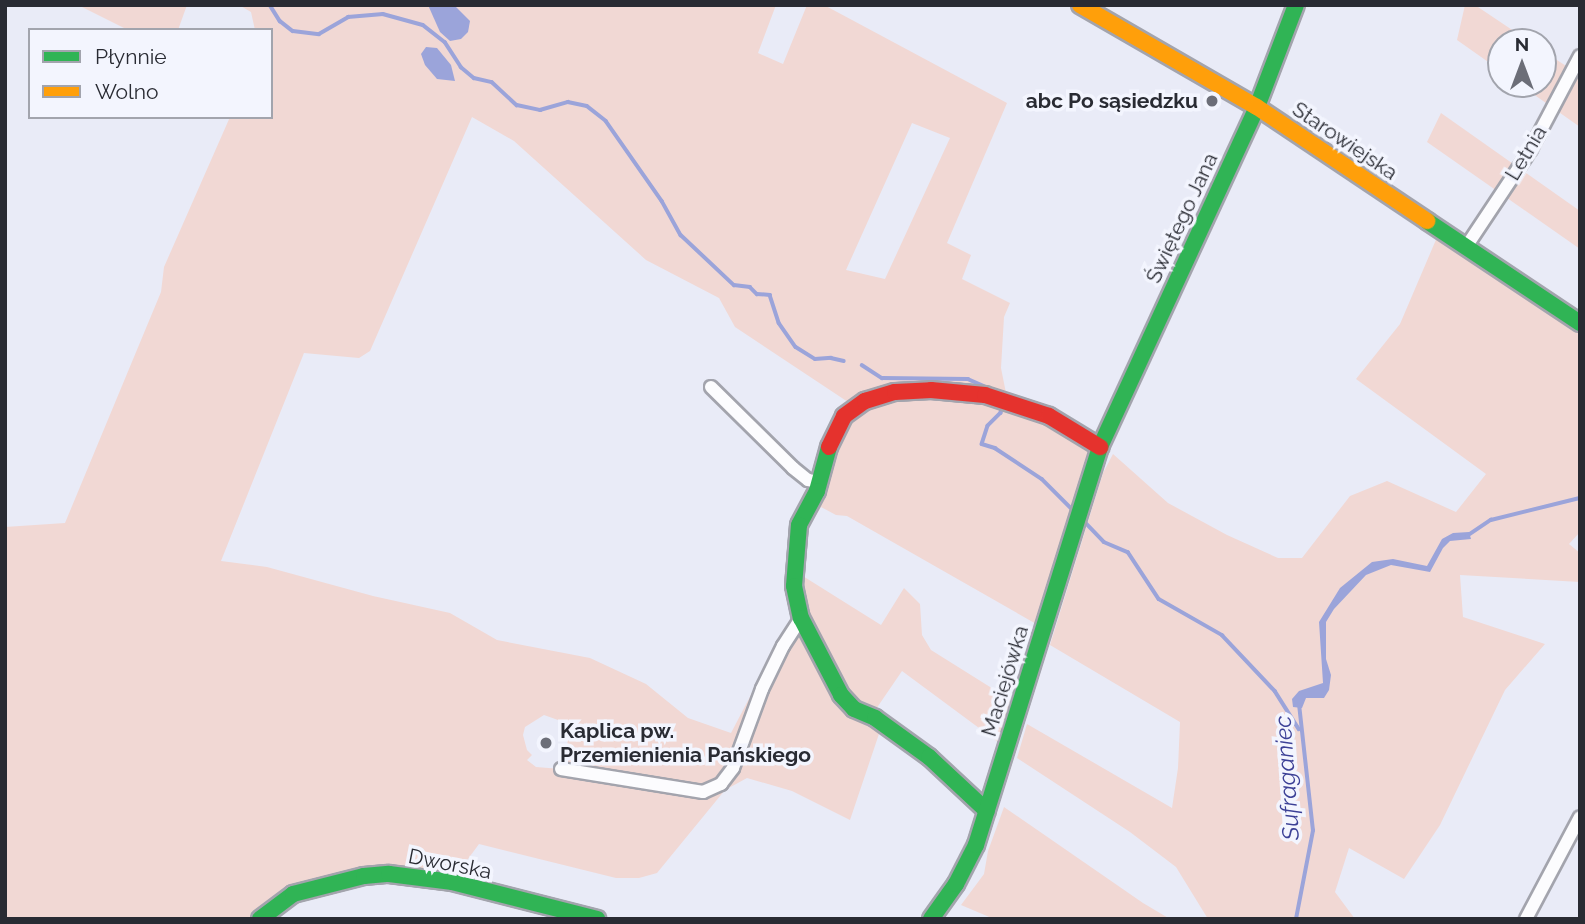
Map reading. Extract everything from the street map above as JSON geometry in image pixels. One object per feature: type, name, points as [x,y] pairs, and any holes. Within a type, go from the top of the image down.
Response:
[{"type":"street","name":"Starowiejska","points":[[1080,5],[1257,107],[1580,323]]},
{"type":"street","name":"Świętego Jana","points":[[1100,447],[1257,107],[1296,5]]},
{"type":"street","name":"Letnia","points":[[1466,247],[1531,149],[1580,57]]},
{"type":"street","points":[[711,387],[793,468],[808,480],[819,482]]},
{"type":"street","points":[[987,811],[929,757],[875,719],[854,709],[841,695],[801,618],[794,586],[795,548],[799,526],[819,482],[831,442],[844,416],[865,401],[895,392],[930,390],[1003,400],[1049,416],[1100,447]]},
{"type":"street","name":"Maciejówka","points":[[931,919],[956,884],[976,845],[1100,447]]},
{"type":"street","points":[[561,769],[703,792],[721,784],[733,768],[772,667],[801,618]]},
{"type":"street","points":[[1526,919],[1580,817]]},
{"type":"street","name":"Dworska","points":[[260,919],[293,894],[354,878],[389,874],[452,882],[597,919]]},
{"type":"shaded area","points":[[78,5],[187,5],[179,28],[124,28]]},
{"type":"shaded area","points":[[239,5],[776,5],[758,53],[783,64],[807,5],[824,5],[1007,103],[947,243],[971,255],[962,279],[1010,303],[1004,317],[1001,368],[1007,398],[993,393],[851,404],[735,327],[719,298],[646,260],[514,141],[472,117],[370,351],[359,358],[304,353],[221,561],[267,567],[373,596],[450,613],[497,640],[590,658],[646,684],[688,718],[731,733],[765,668],[791,640],[798,637],[806,640],[881,728],[850,820],[792,791],[747,778],[725,790],[657,873],[639,878],[616,878],[479,844],[454,878],[372,871],[255,919],[5,919],[5,527],[65,523],[161,292],[164,267],[229,119],[273,119],[273,28],[255,28],[251,12]],"holes":[[[912,123],[950,138],[885,279],[846,270]],[[544,715],[558,720],[565,731],[568,745],[559,763],[561,769],[536,767],[527,760],[532,755],[527,750],[523,735],[525,727]]]},
{"type":"shaded area","points":[[1465,5],[1475,5],[1509,28],[1487,28],[1487,61],[1457,40]]},
{"type":"shaded area","points":[[1557,60],[1580,75],[1580,127],[1539,98],[1557,98]]},
{"type":"shaded area","points":[[1441,113],[1580,211],[1580,249],[1427,142]]},
{"type":"shaded area","points":[[1438,235],[1580,331],[1580,532],[1569,544],[1580,553],[1580,582],[1460,575],[1463,617],[1545,644],[1505,690],[1440,825],[1404,879],[1349,848],[1335,892],[1355,919],[1208,919],[1176,867],[1130,832],[1017,758],[1027,724],[1172,808],[1178,768],[1180,722],[1050,645],[1103,473],[1113,454],[1168,503],[1227,535],[1278,558],[1302,558],[1350,496],[1387,481],[1456,512],[1486,474],[1356,379],[1400,324]]},
{"type":"shaded area","points":[[896,397],[985,399],[1045,419],[1092,448],[1038,625],[847,516],[836,515],[821,507],[808,528],[804,526],[848,419],[868,406]]},
{"type":"shaded area","points":[[798,573],[881,625],[904,588],[920,604],[922,635],[931,650],[1014,702],[1002,745],[902,671],[874,712],[857,706],[808,623]]},
{"type":"shaded area","points":[[1004,807],[1170,919],[994,919],[961,905],[984,874],[988,851]]},
{"type":"water","points":[[428,5],[454,5],[470,21],[468,32],[461,39],[450,41],[440,32]]},
{"type":"water","points":[[426,47],[437,48],[451,65],[455,81],[437,79],[425,65],[421,54]]},
{"type":"water","points":[[1469,532],[1471,539],[1450,541],[1443,548],[1430,572],[1391,565],[1366,575],[1334,609],[1326,622],[1326,659],[1331,675],[1329,690],[1324,698],[1306,698],[1302,708],[1293,707],[1292,699],[1299,691],[1323,683],[1319,622],[1340,588],[1372,562],[1393,559],[1427,566],[1442,539],[1453,533]]},
{"type":"waterway","points":[[270,5],[280,21],[293,31],[319,34],[348,17],[383,14],[423,25],[445,42],[461,67],[474,78],[492,82],[517,105],[540,110],[568,102],[587,106],[606,121],[662,201],[681,235],[734,285],[750,287],[757,294],[770,295],[779,323],[796,347],[815,359],[844,361]]},
{"type":"waterway","points":[[862,365],[882,378],[968,379],[988,388]]},
{"type":"waterway","points":[[1002,407],[1001,413],[988,426],[982,444],[995,448],[1042,479],[1075,512]]},
{"type":"waterway","name":"Sufraganiec","points":[[1467,536],[1491,520],[1580,498]]},
{"type":"waterway","points":[[1083,520],[1104,542],[1128,552],[1159,599],[1222,635],[1275,691],[1299,729]]},
{"type":"waterway","name":"Sufraganiec","points":[[1296,919],[1313,831],[1299,705]]},
{"type":"traffic: fast","points":[[931,919],[956,884],[976,845],[1100,447],[1257,107],[1296,5]]},
{"type":"traffic: fast","points":[[1427,221],[1580,323]]},
{"type":"traffic: fast","points":[[829,447],[817,491],[799,525],[794,586],[801,618],[841,695],[854,709],[875,718],[929,757],[987,811]]},
{"type":"traffic: fast","points":[[260,919],[293,894],[364,876],[389,874],[452,882],[597,919]]},
{"type":"traffic: slow","points":[[1080,5],[1257,107],[1427,221]]},
{"type":"traffic: jam","points":[[829,447],[844,416],[865,401],[895,392],[931,390],[985,395],[1049,416],[1100,447]]},
{"type":"place","name":"abc Po sąsiedzku","points":[[1212,101]]},
{"type":"place","name":"Kaplica pw. Przemienienia Pańskiego","points":[[546,743]]}]
